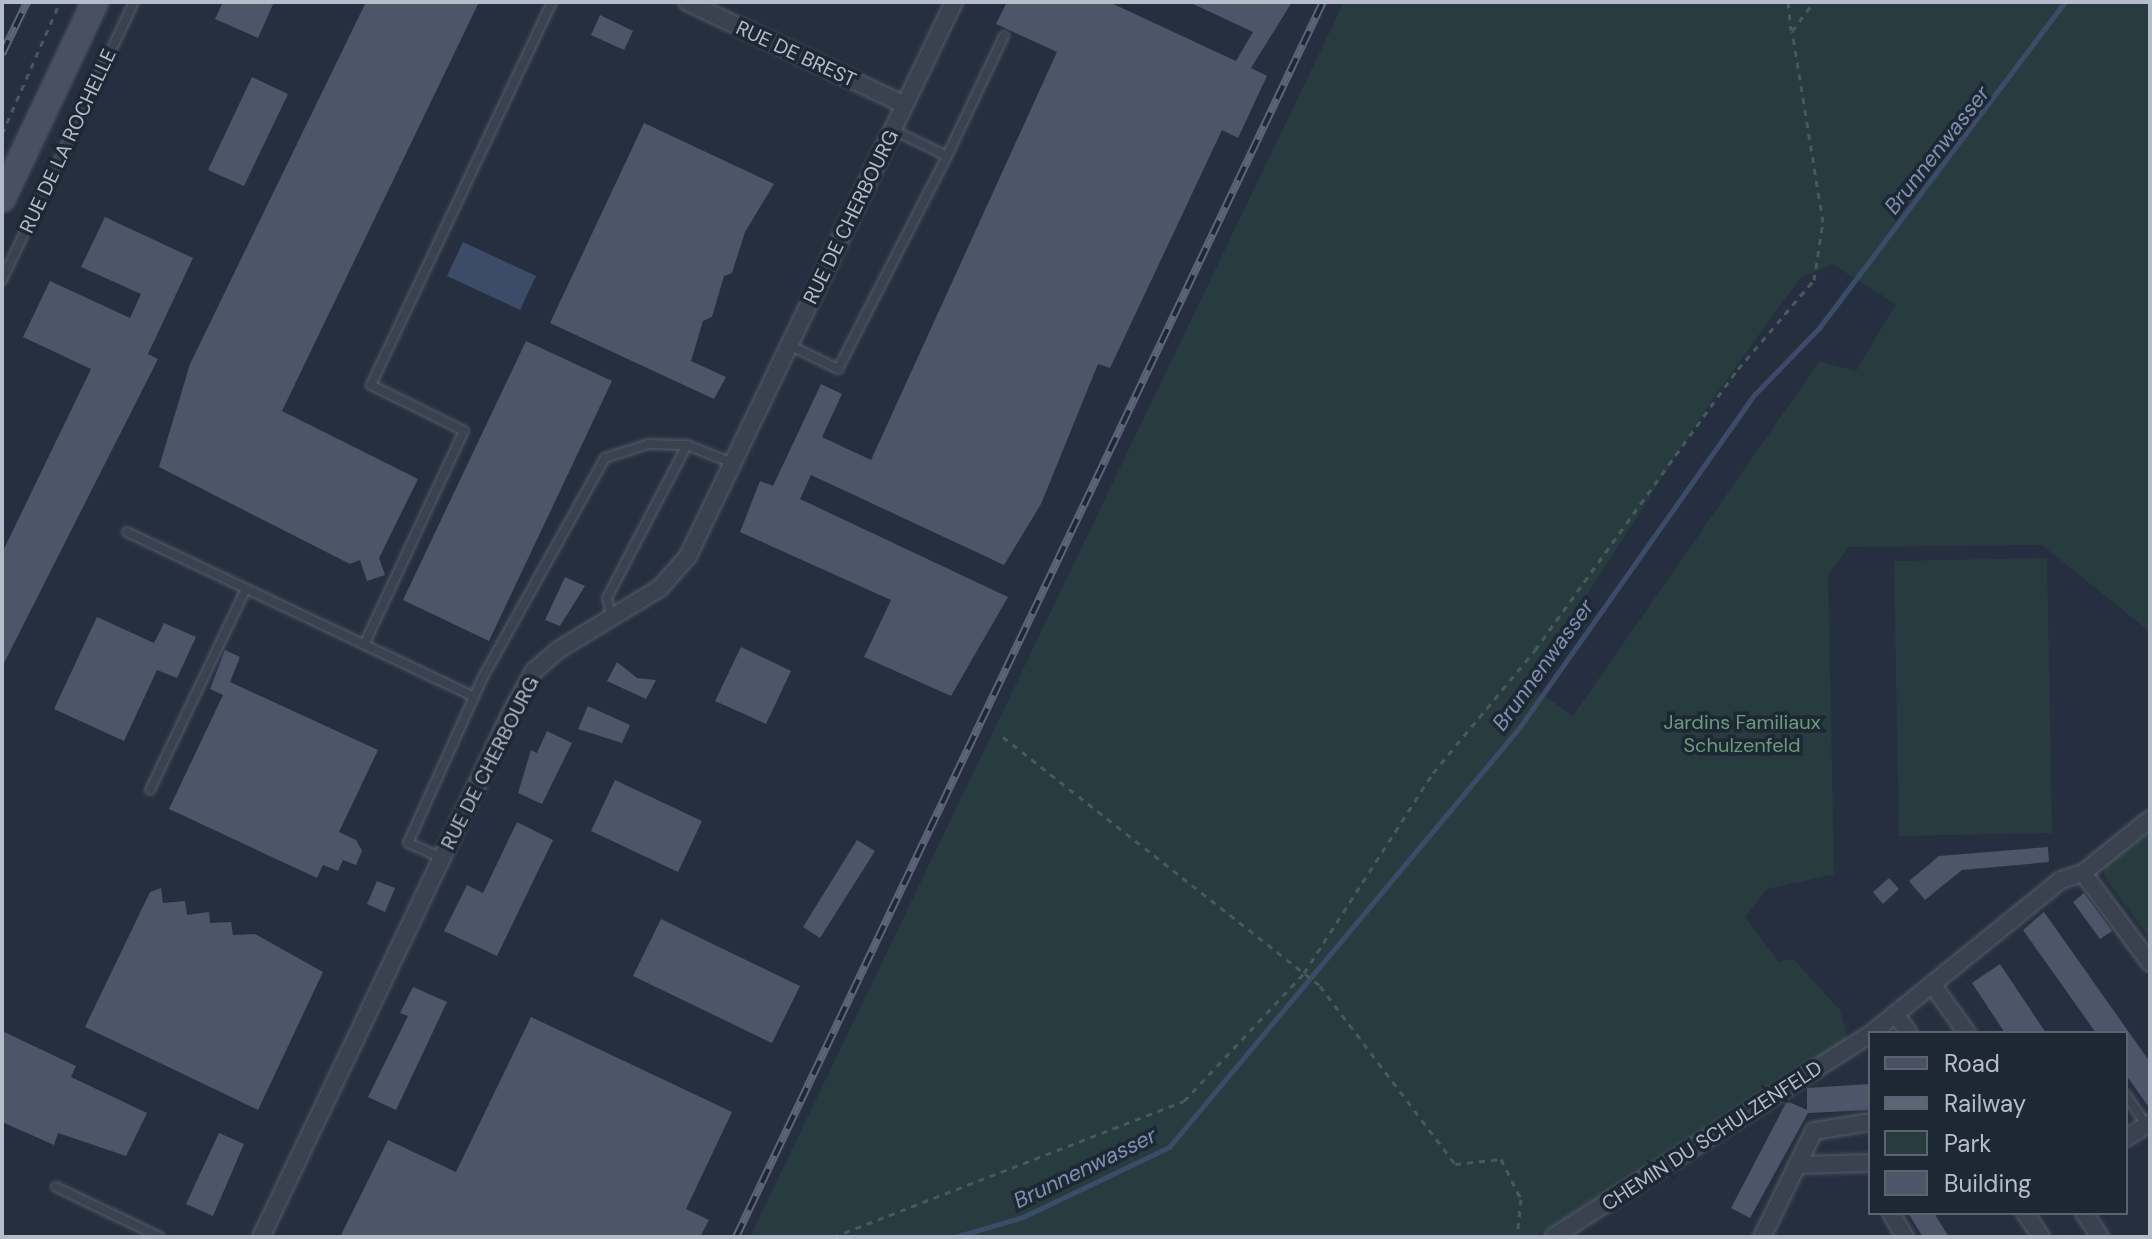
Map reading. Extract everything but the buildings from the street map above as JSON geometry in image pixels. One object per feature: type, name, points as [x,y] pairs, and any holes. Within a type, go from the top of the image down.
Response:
[{"type":"main road","name":"RUE DE LA ROCHELLE","points":[[2,199],[95,2]]},
{"type":"street","name":"RUE DE BREST","points":[[687,2],[905,105]]},
{"type":"street","name":"RUE DE CHERBOURG","points":[[261,1237],[534,671],[660,588],[688,556],[954,2]]},
{"type":"street","name":"CHEMIN DU SCHULZENFELD","points":[[1876,1031],[1898,1018],[2061,880],[2083,873],[2150,819]]},
{"type":"street","points":[[2083,873],[2150,963]]},
{"type":"street","points":[[1934,987],[1966,1031]]},
{"type":"street","points":[[1898,1018],[1908,1031]]},
{"type":"street","name":"CHEMIN DU SCHULZENFELD","points":[[1553,1237],[1868,1036]]},
{"type":"street","points":[[1762,1237],[1797,1165],[1822,1125],[1868,1122]]},
{"type":"street","points":[[2128,1137],[2148,1124]]},
{"type":"street","points":[[1797,1165],[1868,1163]]},
{"type":"street","points":[[1892,1215],[1905,1237]]},
{"type":"street","points":[[2026,1215],[2041,1237]]},
{"type":"street","points":[[2085,1215],[2100,1237]]},
{"type":"lane","name":"RUE DE LA ROCHELLE","points":[[2,280],[134,2]]},
{"type":"lane","points":[[364,645],[464,431],[371,385],[552,2]]},
{"type":"lane","points":[[789,345],[838,369],[947,156],[1004,36]]},
{"type":"lane","points":[[893,130],[947,156]]},
{"type":"lane","points":[[442,858],[408,843],[474,697],[605,458],[649,444],[687,445],[732,463]]},
{"type":"lane","points":[[612,618],[607,598],[687,445]]},
{"type":"lane","points":[[127,532],[474,697]]},
{"type":"lane","points":[[150,790],[246,589]]},
{"type":"lane","points":[[2128,1098],[2148,1124]]},
{"type":"lane","points":[[56,1187],[160,1237]]},
{"type":"path","points":[[2,134],[60,2]]},
{"type":"path","points":[[833,1237],[1184,1101],[1304,973],[1433,773],[1535,650],[1738,369],[1814,280],[1823,222],[1788,2]]},
{"type":"path","points":[[1792,31],[1814,2]]},
{"type":"path","points":[[1003,737],[1304,973],[1455,1164],[1501,1159],[1521,1199],[1517,1237]]},
{"type":"green space","name":"Jardins Familiaux Schulzenfeld","points":[[1344,2],[2150,2],[2150,632],[2042,545],[1849,547],[1828,574],[1834,874],[1767,889],[1745,917],[1779,962],[1793,959],[1840,1010],[1848,1039],[1535,1237],[750,1237]],"holes":[[[1832,264],[1896,304],[1856,371],[1819,362],[1573,716],[1529,685],[1712,400],[1799,279]]]},
{"type":"green space","points":[[2047,558],[2052,833],[1899,836],[1894,561]]},
{"type":"green space","points":[[2150,832],[2150,939],[2104,876],[2105,864]]},
{"type":"water","points":[[463,242],[536,276],[520,310],[447,276]]},
{"type":"waterway","name":"Brunnenwasser","points":[[955,1237],[1023,1217],[1169,1147],[1519,728],[1755,394],[1819,328],[2065,2]]},
{"type":"railway","points":[[2,54],[27,2]]},
{"type":"railway","points":[[736,1237],[1323,2]]}]
